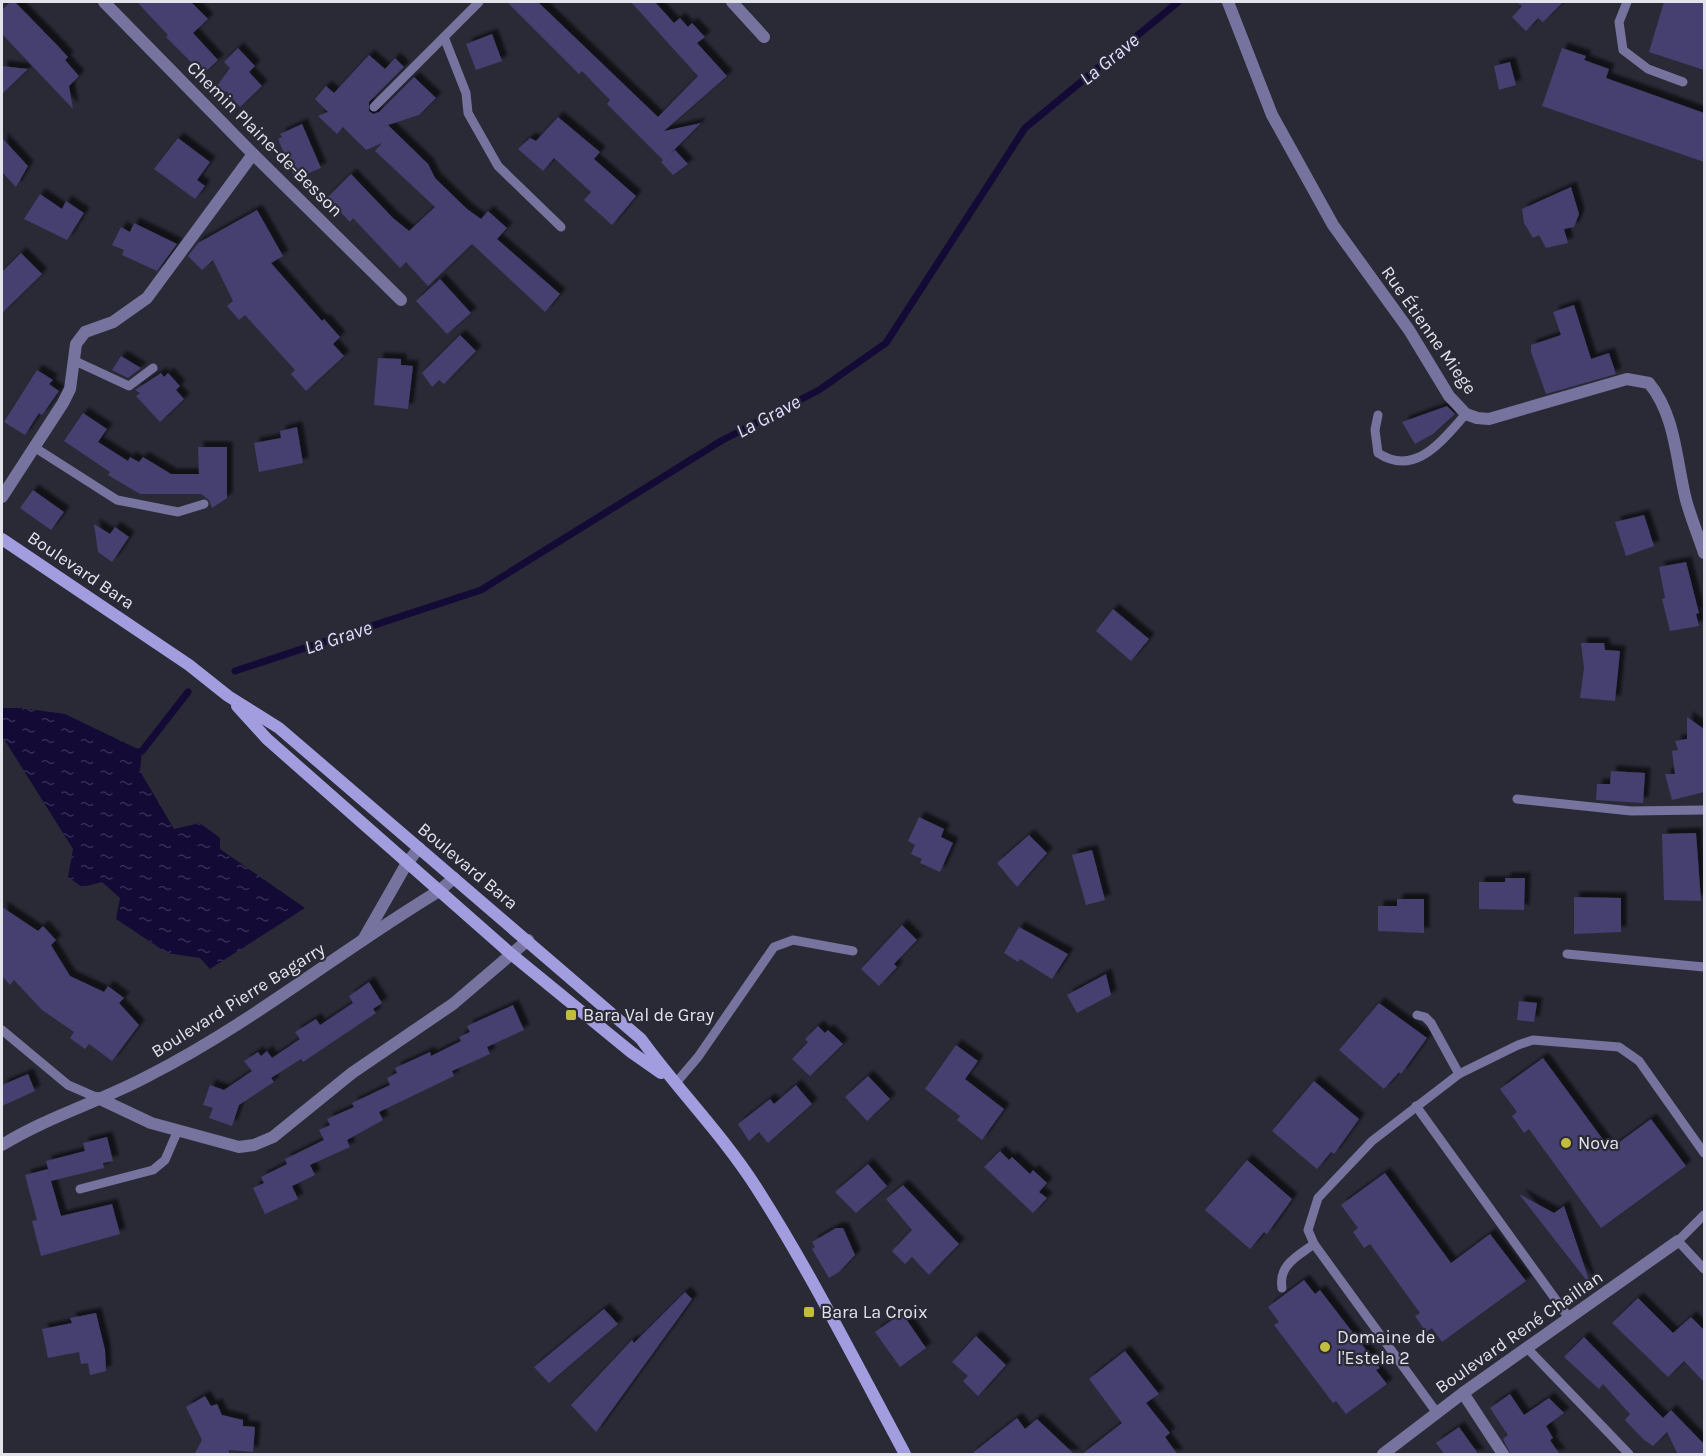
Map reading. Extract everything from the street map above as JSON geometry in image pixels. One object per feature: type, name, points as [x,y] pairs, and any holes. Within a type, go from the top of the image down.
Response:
[{"type":"street","name":"Chemin Plaine-de-Besson","points":[[104,2],[401,300]]},
{"type":"street","points":[[732,2],[764,38]]},
{"type":"street","name":"Rue Étienne Miege","points":[[1228,2],[1272,115],[1333,225],[1409,330],[1449,396],[1466,414],[1490,419],[1627,379],[1649,382],[1659,394],[1674,434],[1686,501],[1704,553]]},
{"type":"street","points":[[2,497],[70,389],[72,360],[76,344],[86,332],[113,322],[147,298],[253,154]]},
{"type":"street","name":"Boulevard Bara","points":[[2,539],[189,665],[228,696],[279,728],[642,1039],[672,1082],[715,1129],[756,1187],[905,1455]]},
{"type":"street","name":"Boulevard Bara","points":[[228,696],[267,739],[511,954],[630,1052],[672,1082]]},
{"type":"street","name":"Boulevard Pierre Bagarry","points":[[361,943],[407,862],[419,848]]},
{"type":"street","name":"Boulevard Pierre Bagarry","points":[[2,1145],[25,1131],[149,1076],[244,1022],[439,891],[454,878]]},
{"type":"street","points":[[98,1098],[151,1122],[239,1147],[254,1145],[273,1137],[352,1073],[453,1004],[528,940]]},
{"type":"street","name":"Boulevard René Chaillan","points":[[1383,1455],[1463,1393],[1678,1241]]},
{"type":"street","points":[[1463,1393],[1503,1455]]},
{"type":"lane","points":[[374,107],[479,2]]},
{"type":"lane","points":[[1628,2],[1619,22],[1623,50],[1648,69],[1683,82]]},
{"type":"lane","points":[[444,37],[466,93],[468,113],[498,166],[561,227]]},
{"type":"lane","points":[[72,360],[129,386],[153,368]]},
{"type":"lane","points":[[1378,415],[1375,430],[1378,453],[1386,459],[1403,462],[1419,459],[1436,447],[1466,414]]},
{"type":"lane","points":[[34,447],[117,500],[178,512],[204,504]]},
{"type":"lane","points":[[1517,799],[1582,808],[1631,811],[1704,810]]},
{"type":"lane","points":[[672,1082],[698,1057],[774,947],[793,940],[853,951]]},
{"type":"lane","points":[[1567,954],[1704,967]]},
{"type":"lane","points":[[1417,1016],[1425,1017],[1431,1023],[1459,1074]]},
{"type":"lane","points":[[3,1034],[68,1085],[98,1098]]},
{"type":"lane","points":[[1437,1413],[1314,1244],[1308,1230],[1318,1198],[1372,1141],[1459,1074],[1533,1040],[1619,1047],[1640,1061],[1704,1153]]},
{"type":"lane","points":[[1416,1106],[1569,1318]]},
{"type":"lane","points":[[80,1189],[153,1170],[165,1160],[178,1130]]},
{"type":"lane","points":[[1704,1215],[1678,1241],[1704,1269]]},
{"type":"lane","points":[[1282,1288],[1280,1277],[1283,1267],[1314,1244]]},
{"type":"lane","points":[[1527,1348],[1629,1455]]},
{"type":"water","points":[[2,708],[21,708],[65,714],[142,751],[140,771],[174,829],[200,823],[220,838],[220,849],[305,908],[210,969],[200,958],[167,953],[116,919],[120,898],[102,882],[82,887],[68,877],[73,849],[2,736]]},
{"type":"building","points":[[10,2],[15,2],[68,57],[65,60],[79,76],[69,86],[73,109],[2,34],[2,10]]},
{"type":"building","points":[[137,2],[191,2],[208,19],[193,33],[218,60],[203,74],[166,37],[168,35]]},
{"type":"building","points":[[507,2],[538,2],[658,117],[698,76],[631,2],[655,2],[674,23],[680,18],[688,27],[692,23],[705,37],[697,43],[727,76],[664,131],[701,123],[670,154],[675,150],[688,164],[673,175],[661,162],[663,160],[607,104],[610,100],[582,71],[579,74]]},
{"type":"building","points":[[1516,2],[1563,2],[1543,22],[1538,18],[1526,31],[1512,17],[1522,6]]},
{"type":"building","points":[[1664,2],[1704,2],[1704,70],[1649,52]]},
{"type":"building","points":[[492,34],[502,61],[476,70],[466,44]]},
{"type":"building","points":[[238,48],[255,66],[249,72],[262,86],[240,107],[226,91],[216,100],[211,94],[230,68],[224,62]]},
{"type":"building","points":[[1562,48],[1586,56],[1584,60],[1609,69],[1606,78],[1704,113],[1704,162],[1542,106]]},
{"type":"building","points":[[369,55],[385,69],[395,58],[404,67],[369,102],[369,111],[373,114],[379,112],[414,77],[436,98],[419,115],[388,125],[428,164],[435,178],[467,209],[481,219],[488,211],[507,228],[497,239],[560,294],[545,312],[472,244],[428,286],[406,262],[400,268],[353,218],[350,222],[327,198],[351,174],[393,218],[409,231],[435,207],[375,151],[382,143],[366,150],[343,127],[337,134],[318,116],[328,112],[315,99],[326,86],[334,93]]},
{"type":"building","points":[[1510,62],[1516,85],[1499,90],[1494,66]]},
{"type":"building","points":[[2,66],[28,69],[2,94]]},
{"type":"building","points":[[558,117],[600,152],[594,159],[636,196],[612,225],[584,200],[591,192],[554,158],[543,171],[518,149],[530,138],[536,141]]},
{"type":"building","points":[[302,124],[321,168],[295,179],[278,139],[282,137],[280,134]]},
{"type":"building","points":[[2,138],[28,166],[16,187],[2,172]]},
{"type":"building","points":[[178,138],[210,162],[197,180],[205,186],[195,199],[154,169]]},
{"type":"building","points":[[1571,187],[1579,214],[1574,227],[1564,229],[1568,243],[1546,248],[1539,235],[1533,238],[1524,223],[1522,209]]},
{"type":"building","points":[[40,194],[62,209],[66,201],[84,213],[67,240],[24,219]]},
{"type":"building","points":[[257,210],[283,256],[271,263],[322,321],[324,319],[340,337],[333,344],[344,356],[306,391],[291,374],[295,370],[245,315],[239,320],[227,306],[233,301],[213,260],[202,270],[188,256],[198,243]]},
{"type":"building","points":[[134,223],[177,244],[157,271],[122,255],[124,250],[112,245],[121,227],[130,232]]},
{"type":"building","points":[[21,253],[42,274],[2,313],[2,272]]},
{"type":"building","points":[[440,279],[471,313],[447,334],[416,301]]},
{"type":"building","points":[[1574,305],[1591,359],[1609,353],[1616,374],[1546,394],[1531,352],[1531,345],[1561,335],[1553,312]]},
{"type":"building","points":[[460,335],[476,351],[444,384],[439,380],[432,387],[422,373]]},
{"type":"building","points":[[121,356],[141,368],[128,378],[112,370]]},
{"type":"building","points":[[378,358],[401,359],[401,365],[413,366],[408,409],[374,405]]},
{"type":"building","points":[[37,370],[53,380],[49,384],[59,391],[42,415],[39,413],[25,435],[4,422]]},
{"type":"building","points":[[161,373],[164,377],[168,373],[180,386],[176,390],[184,399],[160,422],[136,396],[140,393],[135,390]]},
{"type":"building","points":[[1447,406],[1455,414],[1433,434],[1415,444],[1402,422]]},
{"type":"building","points":[[83,413],[107,429],[98,442],[128,461],[130,457],[139,462],[143,457],[171,474],[199,474],[198,447],[227,447],[227,498],[212,508],[209,500],[201,494],[140,494],[108,475],[110,472],[64,441]]},
{"type":"building","points":[[297,427],[303,463],[259,472],[254,443],[281,438],[280,431]]},
{"type":"building","points":[[33,490],[64,512],[51,530],[20,508]]},
{"type":"building","points":[[1644,515],[1654,546],[1626,556],[1615,522]]},
{"type":"building","points":[[94,524],[110,534],[115,527],[129,537],[112,562],[98,552]]},
{"type":"building","points":[[1686,562],[1699,613],[1696,614],[1699,626],[1670,631],[1662,599],[1665,598],[1659,567]]},
{"type":"building","points":[[1113,609],[1149,639],[1131,661],[1096,631]]},
{"type":"building","points":[[1581,643],[1604,643],[1605,650],[1620,651],[1615,701],[1580,698],[1584,668]]},
{"type":"building","points":[[1687,717],[1704,729],[1704,792],[1672,800],[1665,774],[1675,774],[1672,751],[1678,750],[1675,741],[1687,739]]},
{"type":"building","points":[[1611,771],[1645,773],[1643,803],[1596,800],[1597,784],[1610,784]]},
{"type":"building","points":[[919,817],[944,829],[941,837],[953,843],[940,872],[920,863],[922,859],[911,854],[915,845],[908,841]]},
{"type":"building","points":[[1696,833],[1701,901],[1664,900],[1662,834]]},
{"type":"building","points":[[1029,835],[1047,853],[1017,887],[997,863]]},
{"type":"building","points":[[1092,850],[1105,900],[1086,905],[1072,855]]},
{"type":"building","points":[[1505,878],[1525,878],[1524,910],[1479,909],[1479,882],[1505,882]]},
{"type":"building","points":[[1574,897],[1621,898],[1621,932],[1574,934]]},
{"type":"building","points":[[1397,899],[1424,899],[1424,933],[1378,931],[1378,906],[1397,906]]},
{"type":"building","points":[[2,907],[38,931],[43,926],[56,940],[51,945],[70,976],[104,992],[108,986],[124,998],[119,1003],[139,1025],[112,1061],[89,1044],[85,1049],[70,1038],[74,1032],[42,1010],[14,980],[10,985],[2,976]]},
{"type":"building","points":[[902,925],[917,940],[894,964],[897,967],[879,986],[861,969]]},
{"type":"building","points":[[1019,927],[1068,954],[1052,979],[1020,959],[1018,962],[1004,953]]},
{"type":"building","points":[[1106,974],[1111,995],[1077,1013],[1067,995]]},
{"type":"building","points":[[369,982],[382,1003],[373,1009],[376,1013],[303,1062],[301,1059],[271,1078],[274,1082],[239,1105],[232,1126],[209,1118],[213,1108],[203,1105],[210,1085],[224,1090],[252,1071],[244,1061],[258,1052],[261,1056],[267,1051],[272,1058],[300,1039],[295,1032],[316,1019],[320,1025],[353,1003],[349,996]]},
{"type":"building","points":[[1519,1001],[1537,1003],[1534,1022],[1517,1020]]},
{"type":"building","points":[[1379,1003],[1427,1038],[1401,1074],[1399,1072],[1384,1089],[1339,1050]]},
{"type":"building","points":[[513,1005],[524,1030],[487,1047],[490,1054],[452,1071],[454,1076],[379,1112],[383,1120],[347,1140],[350,1147],[310,1165],[315,1175],[292,1186],[298,1199],[265,1214],[253,1188],[264,1183],[261,1177],[287,1164],[285,1159],[324,1140],[319,1130],[330,1125],[327,1119],[354,1107],[352,1103],[390,1085],[387,1078],[397,1073],[395,1068],[430,1052],[431,1056],[461,1041],[459,1037],[470,1032],[467,1026]]},
{"type":"building","points":[[818,1026],[825,1033],[828,1030],[843,1044],[810,1076],[792,1059],[808,1042],[805,1039]]},
{"type":"building","points":[[956,1045],[978,1061],[965,1079],[1004,1109],[982,1140],[957,1120],[960,1116],[925,1089]]},
{"type":"building","name":"Nova","points":[[1543,1058],[1610,1149],[1651,1119],[1686,1166],[1601,1228],[1529,1129],[1524,1133],[1512,1116],[1517,1112],[1500,1089]]},
{"type":"building","points":[[28,1074],[35,1091],[2,1106],[2,1085]]},
{"type":"building","points":[[868,1076],[890,1099],[867,1121],[845,1097]]},
{"type":"building","points":[[1314,1081],[1359,1119],[1334,1154],[1331,1152],[1317,1169],[1272,1131]]},
{"type":"building","points":[[796,1085],[812,1104],[768,1143],[759,1132],[749,1141],[738,1124],[770,1099],[774,1104]]},
{"type":"building","points":[[107,1137],[113,1161],[103,1163],[104,1168],[51,1181],[61,1216],[112,1204],[120,1234],[41,1256],[32,1221],[37,1220],[25,1175],[48,1169],[50,1176],[46,1161],[85,1151],[83,1143]]},
{"type":"building","points":[[1000,1151],[1009,1160],[1012,1157],[1030,1174],[1033,1170],[1047,1183],[1039,1192],[1047,1198],[1033,1213],[984,1167]]},
{"type":"building","points":[[1247,1160],[1292,1199],[1267,1234],[1264,1232],[1250,1249],[1205,1210]]},
{"type":"building","points":[[868,1164],[887,1186],[856,1213],[835,1192]]},
{"type":"building","points":[[1385,1173],[1451,1263],[1490,1234],[1526,1281],[1442,1342],[1432,1328],[1426,1332],[1415,1316],[1420,1313],[1370,1244],[1364,1248],[1353,1232],[1358,1228],[1341,1205]]},
{"type":"building","points":[[903,1185],[959,1244],[929,1275],[912,1257],[905,1264],[892,1251],[912,1230],[886,1199]]},
{"type":"building","points":[[1519,1194],[1554,1213],[1564,1206],[1589,1280],[1587,1281]]},
{"type":"building","points":[[836,1228],[843,1228],[855,1255],[839,1272],[829,1278],[812,1249],[815,1247],[812,1242]]},
{"type":"building","name":"Domaine de l'Estela 2","points":[[1304,1280],[1315,1294],[1320,1290],[1380,1368],[1376,1370],[1387,1384],[1346,1414],[1336,1401],[1333,1403],[1274,1325],[1279,1322],[1268,1307]]},
{"type":"building","points":[[685,1292],[692,1299],[596,1432],[571,1405],[632,1340],[634,1343]]},
{"type":"building","points":[[1638,1298],[1673,1333],[1691,1317],[1704,1330],[1704,1382],[1684,1361],[1668,1377],[1612,1323]]},
{"type":"building","points":[[604,1309],[618,1324],[549,1383],[534,1367]]},
{"type":"building","points":[[96,1313],[105,1350],[106,1371],[90,1375],[88,1363],[81,1364],[79,1352],[48,1358],[42,1329],[72,1323],[70,1318]]},
{"type":"building","points":[[902,1313],[926,1348],[900,1367],[875,1332]]},
{"type":"building","points":[[976,1336],[1006,1365],[978,1396],[963,1381],[968,1376],[952,1362]]},
{"type":"building","points":[[1584,1337],[1663,1418],[1671,1410],[1704,1444],[1704,1455],[1678,1455],[1667,1432],[1653,1446],[1643,1439],[1625,1420],[1630,1414],[1603,1384],[1599,1389],[1564,1357]]},
{"type":"building","points":[[1125,1351],[1159,1394],[1146,1403],[1170,1433],[1165,1437],[1178,1455],[1081,1455],[1122,1423],[1089,1379]]},
{"type":"building","points":[[1510,1394],[1524,1415],[1549,1398],[1564,1413],[1546,1426],[1553,1438],[1550,1440],[1560,1455],[1511,1455],[1503,1439],[1508,1435],[1490,1408]]},
{"type":"building","points":[[205,1396],[211,1406],[217,1404],[222,1415],[243,1420],[243,1426],[255,1427],[253,1452],[229,1450],[229,1454],[194,1455],[202,1440],[186,1407]]},
{"type":"building","points":[[1017,1418],[1025,1429],[1037,1419],[1075,1455],[970,1455]]},
{"type":"building","points":[[1459,1427],[1479,1455],[1445,1455],[1436,1443]]},
{"type":"waterway","name":"La Grave","points":[[235,671],[481,590],[721,441],[819,390],[886,343],[1025,128],[1178,2]]},
{"type":"waterway","name":"La Grave","points":[[134,753],[142,751],[188,692]]},
{"type":"place","name":"Bara Val de Gray","points":[[571,1015]]},
{"type":"place","name":"Nova","points":[[1566,1143]]},
{"type":"place","name":"Bara La Croix","points":[[809,1312]]},
{"type":"place","name":"Domaine de l'Estela 2","points":[[1325,1347]]}]
